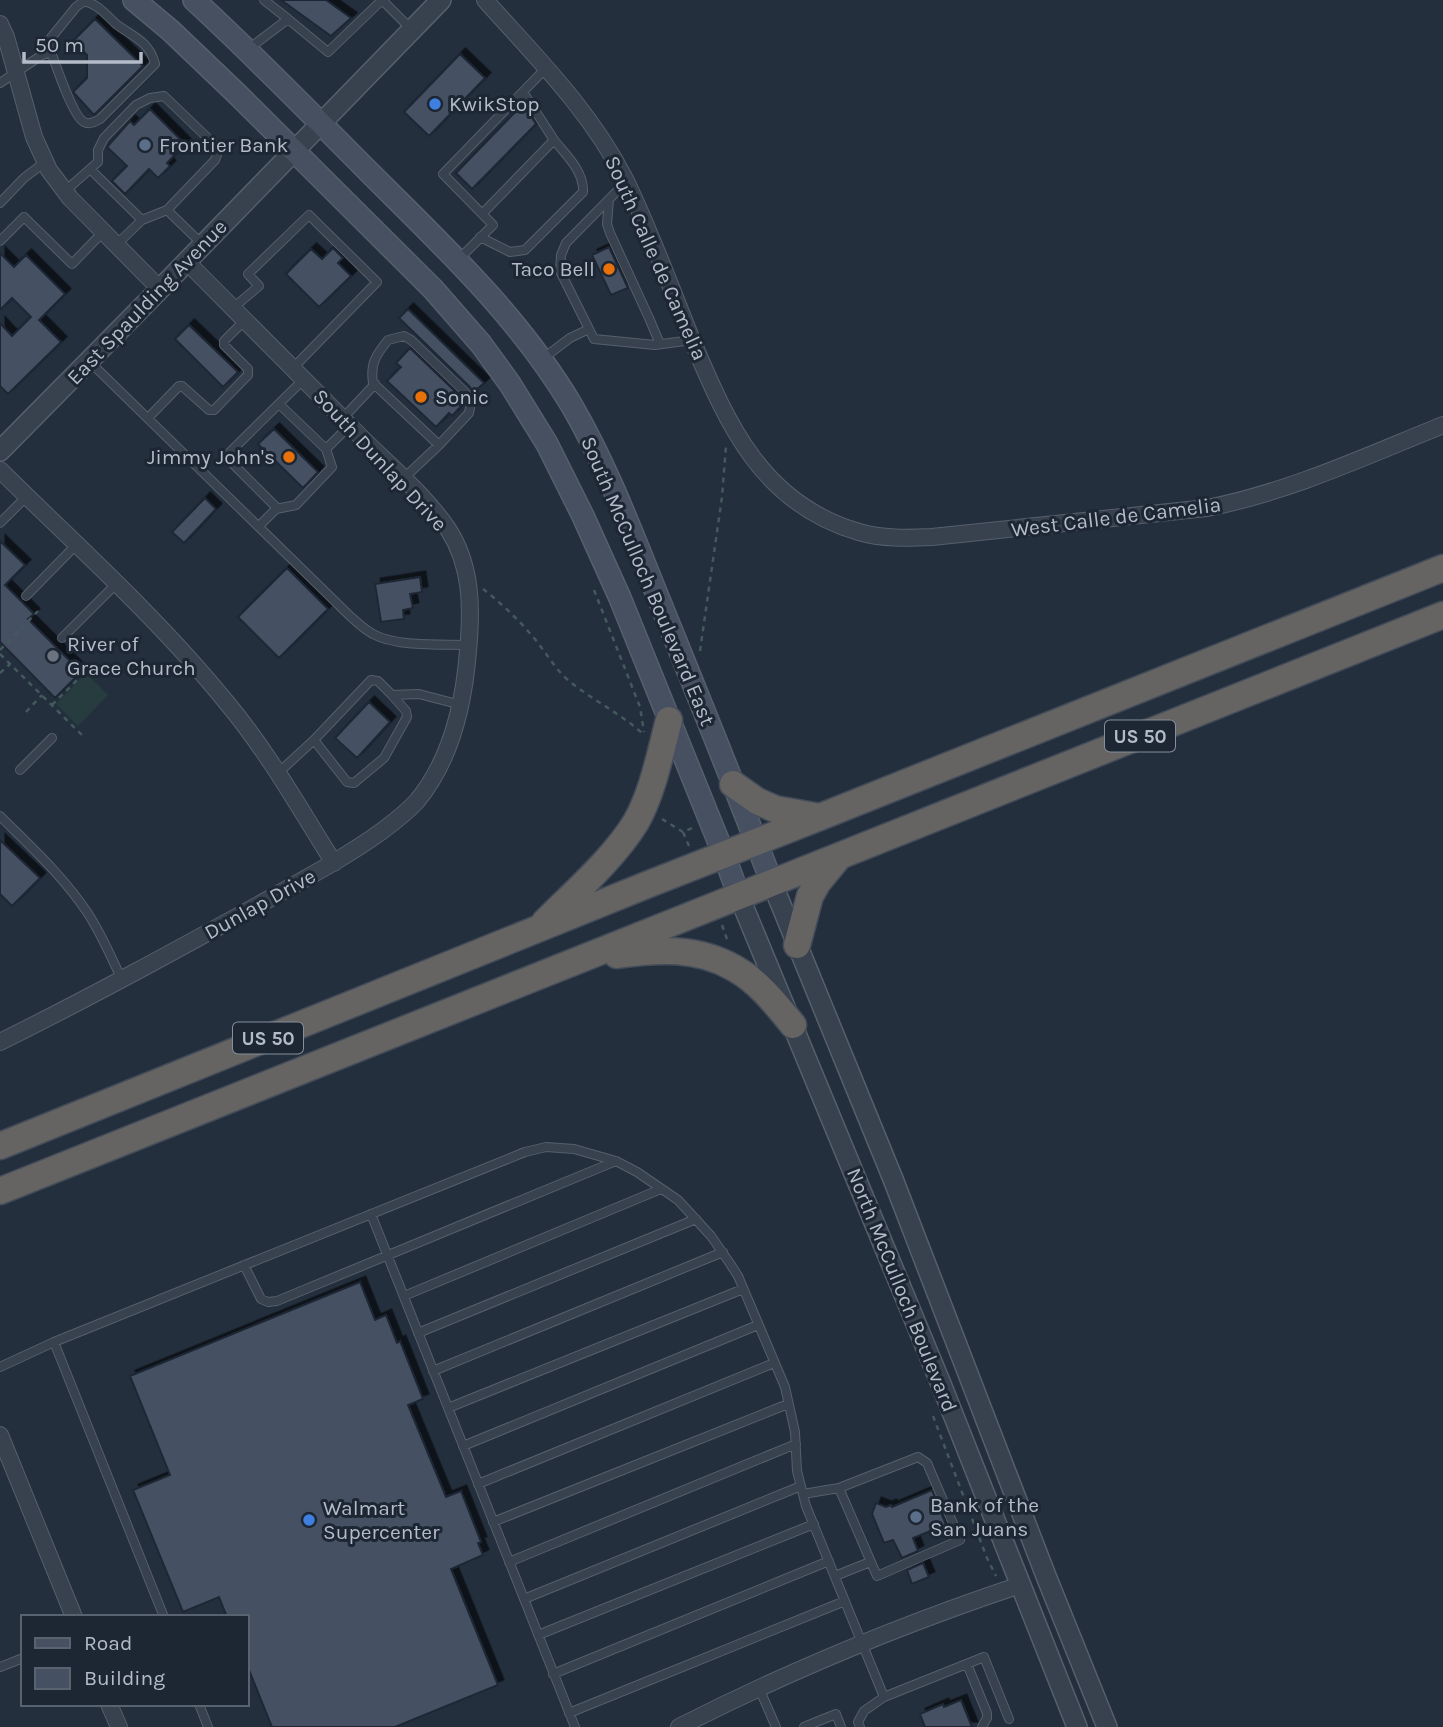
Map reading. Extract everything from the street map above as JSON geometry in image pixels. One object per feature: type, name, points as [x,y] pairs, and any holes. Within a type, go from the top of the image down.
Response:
[{"type":"highway","name":"US 50","points":[[0,1146],[1443,568]]},
{"type":"highway","name":"US 50","points":[[0,1191],[1443,615]]},
{"type":"highway","points":[[537,931],[617,849],[636,822],[648,796],[670,720]]},
{"type":"highway","points":[[733,784],[766,805],[820,817]]},
{"type":"highway","points":[[797,945],[810,896],[838,858]]},
{"type":"highway","points":[[577,961],[644,951],[664,950],[698,954],[735,968],[748,977],[773,1000],[793,1025]]},
{"type":"main road","name":"South McCulloch Boulevard East","points":[[134,0],[198,57],[433,289],[481,344],[510,384],[547,444],[583,516],[620,598],[724,855]]},
{"type":"main road","name":"South McCulloch Boulevard East","points":[[194,0],[458,260],[524,335],[571,405],[616,494],[772,883]]},
{"type":"main road","name":"North McCulloch Boulevard","points":[[724,855],[738,896]]},
{"type":"street","name":"East Spaulding Avenue","points":[[0,451],[441,0]]},
{"type":"street","name":"South Calle de Camelia","points":[[485,0],[546,68],[598,132],[626,182],[692,340],[727,417],[746,449],[781,490],[820,516]]},
{"type":"street","points":[[0,24],[34,138],[54,178],[64,192],[160,289]]},
{"type":"street","name":"South Dunlap Drive","points":[[187,261],[403,479],[447,528],[461,553],[470,604],[469,645],[461,705]]},
{"type":"street","name":"West Calle de Camelia","points":[[820,516],[861,533],[904,538],[1207,508],[1275,490],[1443,425]]},
{"type":"street","points":[[0,470],[153,620],[204,675],[239,718],[334,863]]},
{"type":"street","name":"Dunlap Drive","points":[[0,1042],[122,980],[334,863],[393,823],[416,802],[432,780],[446,751],[461,705]]},
{"type":"street","name":"North McCulloch Boulevard","points":[[772,883],[893,1179],[1107,1727]]},
{"type":"street","name":"North McCulloch Boulevard","points":[[738,896],[941,1384],[1077,1727]]},
{"type":"street","points":[[0,1435],[73,1615]]},
{"type":"street","points":[[679,1727],[759,1687],[862,1643],[1046,1576]]},
{"type":"street","points":[[110,1706],[119,1727]]},
{"type":"lane","points":[[264,0],[328,52],[382,0],[411,29]]},
{"type":"lane","points":[[84,1],[100,8],[143,43],[153,55],[155,64],[100,120],[92,123],[84,122],[75,114],[51,52],[50,39],[84,1]]},
{"type":"lane","points":[[247,50],[288,19]]},
{"type":"lane","points":[[0,83],[42,55],[51,52]]},
{"type":"lane","points":[[458,260],[493,225],[443,174],[546,68]]},
{"type":"lane","points":[[480,237],[509,251],[525,250],[583,191],[580,174],[523,92]]},
{"type":"lane","points":[[64,192],[97,162],[97,150],[104,138],[136,106],[150,98],[164,96],[215,145],[218,152],[215,160],[166,209],[142,220],[117,245]]},
{"type":"lane","points":[[482,214],[554,140]]},
{"type":"lane","points":[[0,203],[24,178],[45,162]]},
{"type":"lane","points":[[90,169],[142,220]]},
{"type":"lane","points":[[626,182],[566,243],[561,255],[560,271],[594,340],[654,345],[692,340]]},
{"type":"lane","points":[[609,199],[607,224],[610,233],[660,344]]},
{"type":"lane","points":[[166,209],[203,245]]},
{"type":"lane","points":[[148,418],[179,386],[183,386],[208,410],[214,410],[248,375],[248,369],[224,345],[239,314],[260,286],[248,274],[309,215],[377,282],[299,374],[279,404],[229,453],[232,463],[276,509]]},
{"type":"lane","points":[[0,241],[24,217],[72,264],[103,232]]},
{"type":"lane","points":[[541,360],[570,338],[589,329]]},
{"type":"lane","points":[[403,479],[439,445],[469,413],[471,402],[411,340],[404,336],[388,340],[377,354],[371,370],[375,384],[439,445]]},
{"type":"lane","points":[[89,361],[351,617],[374,635],[403,642],[469,645]]},
{"type":"lane","points":[[326,449],[375,384]]},
{"type":"lane","points":[[259,526],[276,509],[296,505],[330,471],[331,463],[326,449],[279,404]]},
{"type":"lane","points":[[0,523],[27,496]]},
{"type":"lane","points":[[26,596],[76,545]]},
{"type":"lane","points":[[62,638],[116,584]]},
{"type":"lane","points":[[277,774],[314,740],[371,680],[378,681],[406,711],[407,717],[384,758],[354,783],[347,782],[314,740]]},
{"type":"lane","points":[[392,695],[419,694],[461,705]]},
{"type":"lane","points":[[20,770],[52,738]]},
{"type":"lane","points":[[0,816],[61,877],[88,914],[122,980]]},
{"type":"lane","points":[[0,1367],[54,1342],[525,1152],[546,1146],[574,1149],[616,1161],[678,1200],[711,1236],[738,1276],[785,1387],[795,1432],[797,1471],[802,1490],[884,1697]]},
{"type":"lane","points":[[244,1265],[261,1299],[276,1301],[616,1161]]},
{"type":"lane","points":[[404,1297],[661,1189]]},
{"type":"lane","points":[[371,1214],[575,1727]]},
{"type":"lane","points":[[418,1333],[696,1219]]},
{"type":"lane","points":[[433,1371],[723,1252]]},
{"type":"lane","points":[[448,1408],[743,1289]]},
{"type":"lane","points":[[463,1446],[758,1325]]},
{"type":"lane","points":[[54,1342],[163,1615]]},
{"type":"lane","points":[[478,1483],[774,1363]]},
{"type":"lane","points":[[493,1522],[789,1404]]},
{"type":"lane","points":[[509,1562],[796,1444]]},
{"type":"lane","points":[[524,1599],[802,1490],[839,1488],[918,1457],[927,1463],[960,1540],[877,1576],[839,1488]]},
{"type":"lane","points":[[538,1636],[814,1524]]},
{"type":"lane","points":[[553,1674],[829,1561]]},
{"type":"lane","points":[[835,1576],[870,1562]]},
{"type":"lane","points":[[569,1713],[845,1601]]},
{"type":"lane","points":[[860,1727],[858,1722],[864,1712],[884,1697],[984,1657],[1009,1719]]},
{"type":"lane","points":[[0,1667],[21,1659]]},
{"type":"lane","points":[[967,1664],[987,1713],[982,1727]]},
{"type":"lane","points":[[759,1687],[776,1727]]},
{"type":"lane","points":[[200,1706],[208,1727]]},
{"type":"lane","points":[[804,1727],[836,1714],[841,1727]]},
{"type":"path","points":[[699,653],[722,497],[727,417]]},
{"type":"path","points":[[467,575],[534,637],[568,679],[645,735],[640,707],[595,590]]},
{"type":"path","points":[[38,611],[0,652],[85,738]]},
{"type":"path","points":[[0,673],[10,664]]},
{"type":"path","points":[[52,705],[84,673]]},
{"type":"path","points":[[26,712],[42,695]]},
{"type":"path","points":[[661,818],[683,832],[691,852]]},
{"type":"path","points":[[683,832],[696,827]]},
{"type":"path","points":[[720,921],[730,945]]},
{"type":"path","points":[[936,1424],[987,1558]]},
{"type":"green space","points":[[86,673],[108,695],[78,726],[56,704]]},
{"type":"building","points":[[281,0],[326,0],[351,18],[331,36]]},
{"type":"building","points":[[95,19],[143,66],[94,115],[73,92],[87,78],[87,55],[73,41]]},
{"type":"building","points":[[460,54],[485,78],[429,136],[404,112]]},
{"type":"building","points":[[523,104],[536,124],[472,189],[456,173]]},
{"type":"building","points":[[150,109],[185,144],[167,163],[170,166],[158,178],[149,169],[125,194],[112,181],[127,166],[107,147],[130,121],[134,125]]},
{"type":"building","name":"Taco Bell","points":[[609,247],[628,288],[611,295],[592,255]]},
{"type":"building","points":[[333,248],[343,258],[338,263],[351,276],[319,307],[286,274],[311,249],[322,259]]},
{"type":"building","points":[[0,253],[14,267],[26,255],[65,294],[39,320],[61,342],[8,394],[0,386],[0,323],[12,336],[31,317],[12,298],[0,310]]},
{"type":"building","points":[[408,309],[484,383],[473,393],[399,318]]},
{"type":"building","points":[[189,325],[238,372],[223,387],[175,339]]},
{"type":"building","points":[[410,348],[464,403],[452,416],[449,413],[436,427],[387,381],[401,367],[396,363]]},
{"type":"building","points":[[274,429],[318,472],[303,488],[258,444]]},
{"type":"building","points":[[205,498],[216,509],[184,543],[172,532]]},
{"type":"building","points":[[0,541],[25,565],[5,585],[34,614],[28,619],[81,672],[55,698],[0,642]]},
{"type":"building","points":[[287,568],[328,609],[279,658],[238,617]]},
{"type":"building","points":[[420,577],[422,592],[410,594],[413,608],[403,610],[404,619],[381,622],[375,584]]},
{"type":"building","points":[[369,702],[390,722],[357,758],[335,738]]},
{"type":"building","points":[[0,840],[40,878],[12,906],[0,894]]},
{"type":"building","name":"Walmart Supercenter","points":[[360,1282],[375,1320],[386,1315],[397,1343],[400,1341],[423,1399],[408,1405],[446,1497],[461,1491],[481,1542],[478,1543],[483,1555],[451,1569],[498,1685],[395,1727],[272,1727],[248,1667],[248,1615],[226,1615],[219,1597],[183,1612],[133,1490],[170,1475],[130,1376]]},
{"type":"building","name":"Bank of the San Juans","points":[[932,1490],[947,1527],[913,1538],[918,1551],[902,1558],[893,1540],[884,1543],[872,1514],[876,1503],[892,1507]]},
{"type":"building","points":[[923,1563],[929,1577],[912,1584],[907,1570]]},
{"type":"building","points":[[961,1700],[972,1727],[925,1727],[920,1714]]},
{"type":"place","name":"KwikStop","points":[[435,104]]},
{"type":"place","name":"Frontier Bank","points":[[145,145]]},
{"type":"place","name":"Taco Bell","points":[[609,269]]},
{"type":"place","name":"Sonic","points":[[421,397]]},
{"type":"place","name":"Jimmy John's","points":[[289,457]]},
{"type":"place","name":"River of Grace Church","points":[[53,656]]},
{"type":"place","name":"Bank of the San Juans","points":[[916,1517]]},
{"type":"place","name":"Walmart Supercenter","points":[[309,1520]]}]
